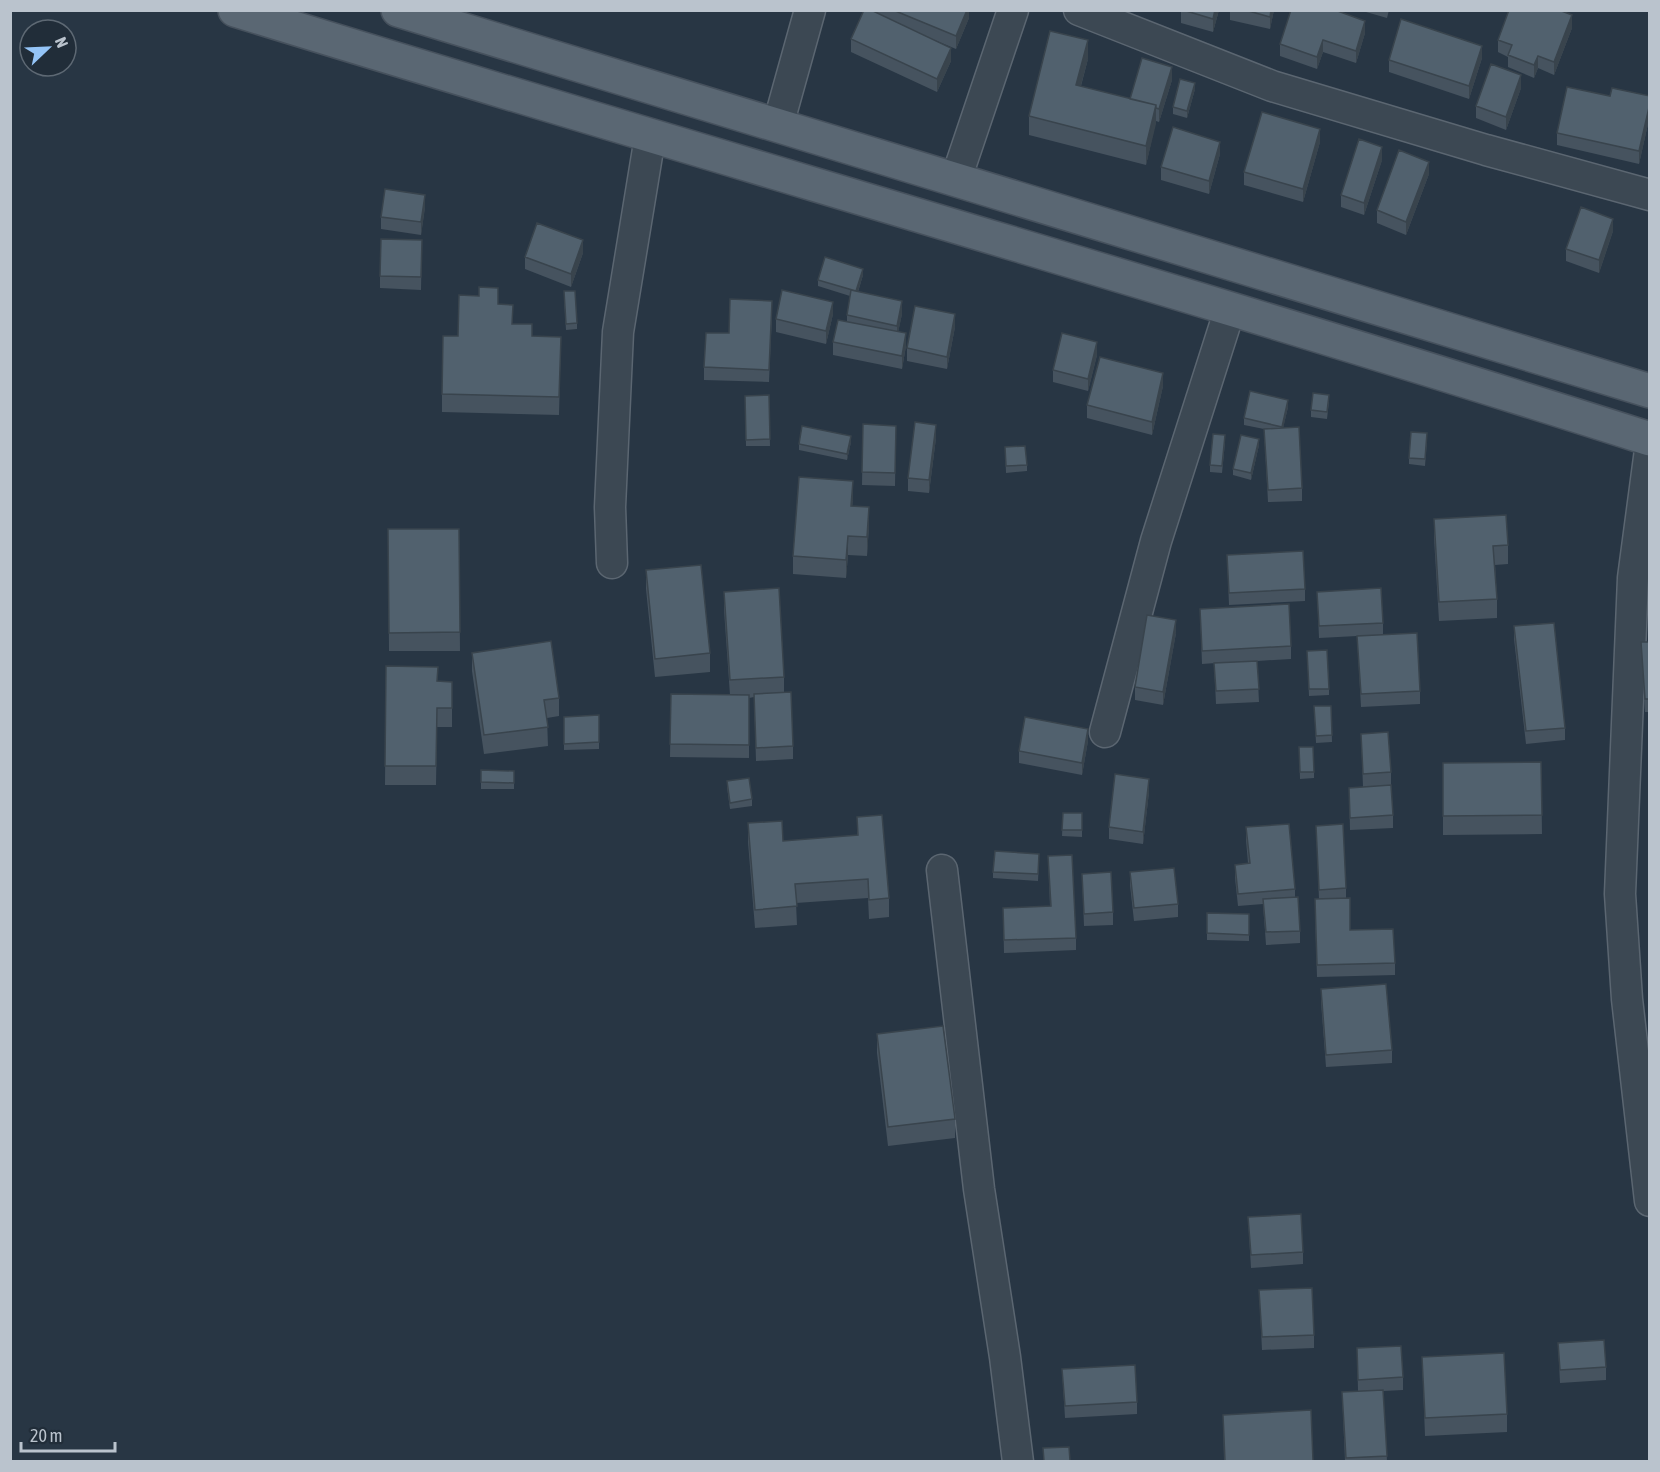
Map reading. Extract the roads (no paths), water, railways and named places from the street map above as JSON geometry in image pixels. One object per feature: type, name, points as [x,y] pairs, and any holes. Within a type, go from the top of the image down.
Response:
[{"type":"main road","points":[[235,10],[650,137],[1404,361],[1650,440]]},
{"type":"main road","points":[[398,10],[1650,391]]},
{"type":"street","points":[[777,125],[810,10]]},
{"type":"street","points":[[956,179],[1013,10]]},
{"type":"street","points":[[1079,10],[1272,86],[1486,150],[1650,195]]},
{"type":"street","points":[[612,563],[610,507],[618,332],[650,137]]},
{"type":"street","points":[[1105,732],[1156,541],[1230,309]]},
{"type":"street","points":[[1650,450],[1634,578],[1620,894],[1627,999],[1650,1201]]},
{"type":"street","points":[[942,870],[979,1189],[1005,1357],[1018,1461]]}]
